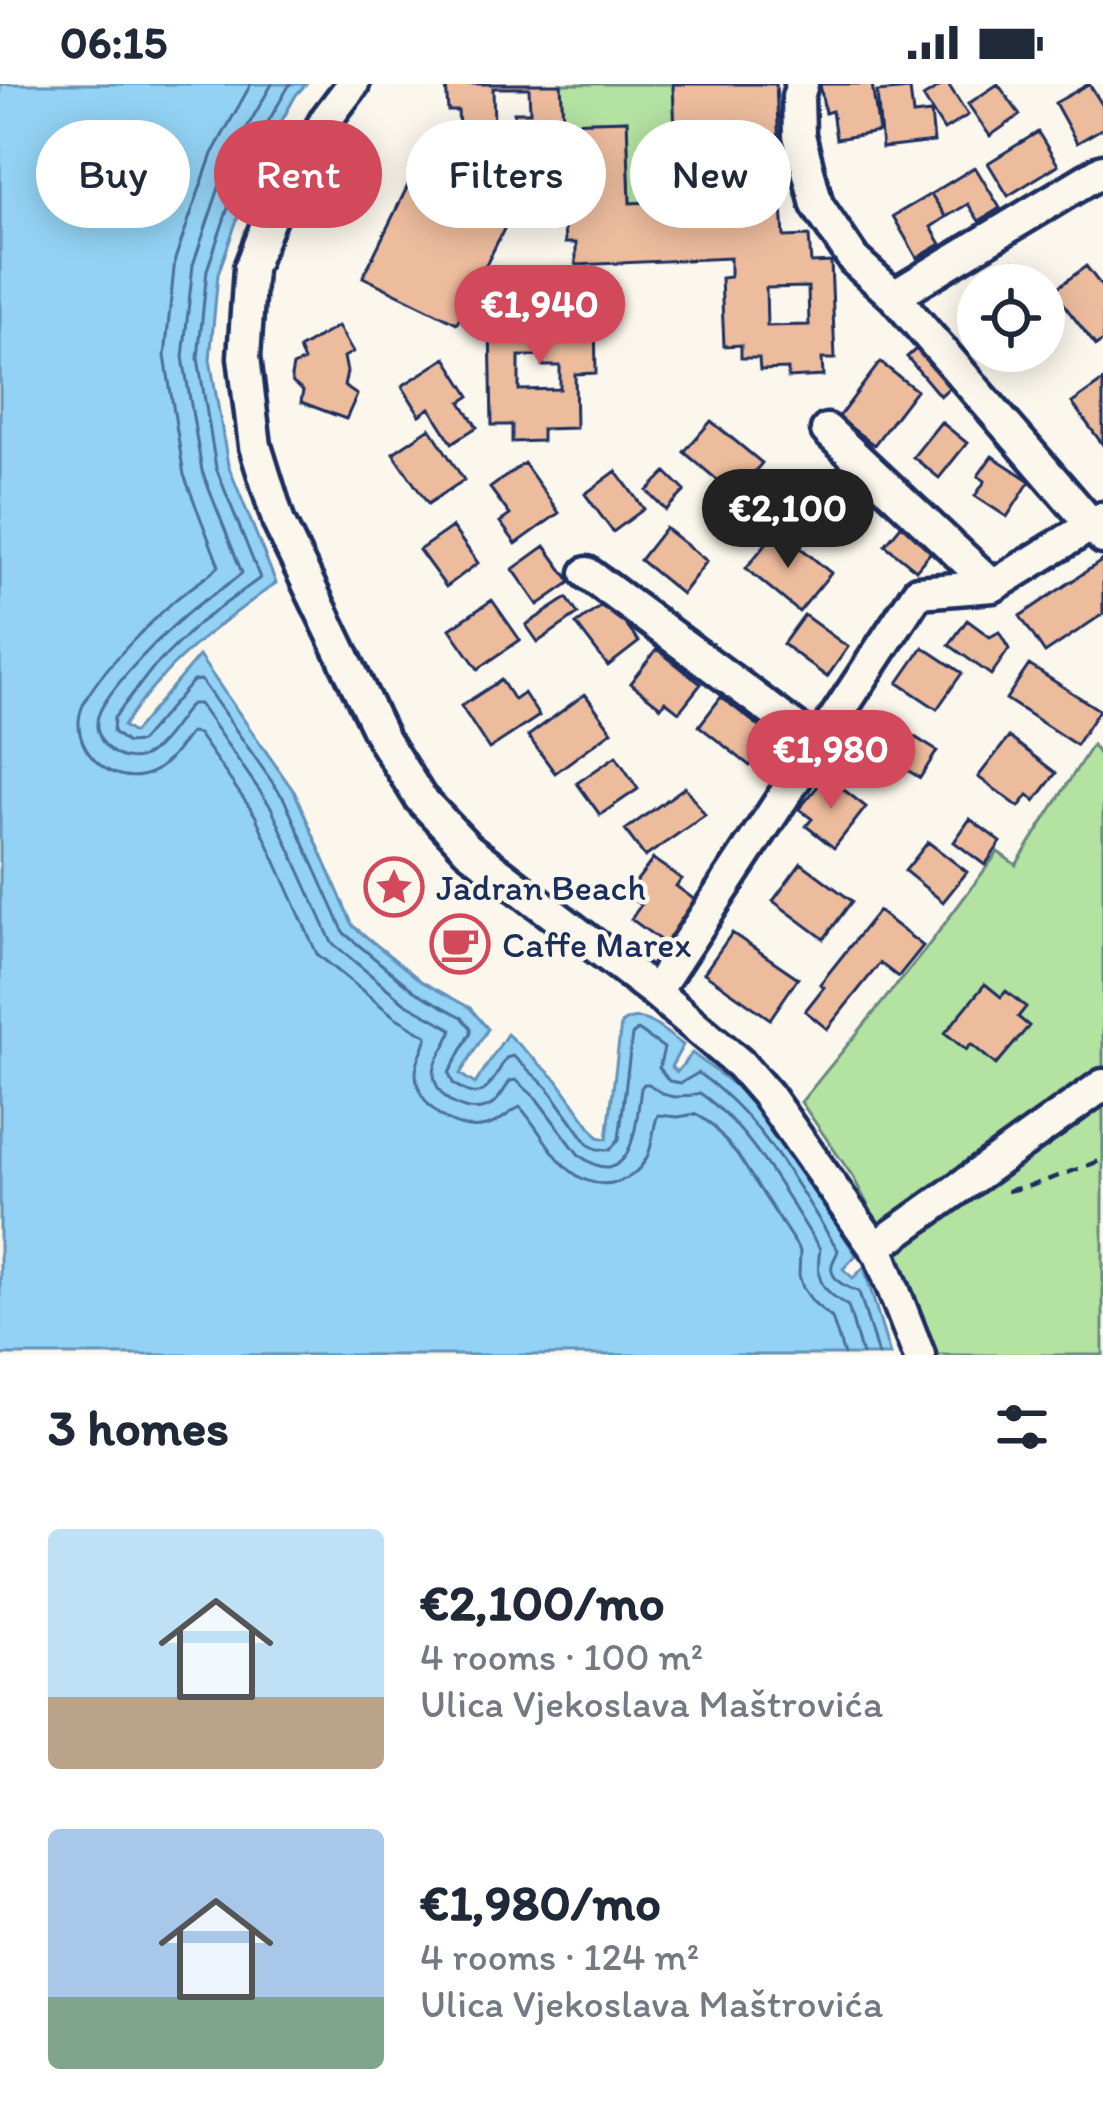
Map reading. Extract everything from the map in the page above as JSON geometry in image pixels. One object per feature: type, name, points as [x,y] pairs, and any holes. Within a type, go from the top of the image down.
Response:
[{"type":"street","points":[[353,84],[327,118],[270,217],[250,268],[244,357],[255,446],[279,523],[383,739],[420,798],[468,848],[655,992],[740,1064],[767,1094],[875,1248],[919,1355]]},
{"type":"street","points":[[655,992],[918,592],[993,586],[1100,527],[895,296],[854,260],[817,205],[799,135],[802,84]]},
{"type":"street","points":[[895,296],[1103,170]]},
{"type":"street","points":[[827,430],[993,586]]},
{"type":"street","points":[[587,573],[817,744]]},
{"type":"street","points":[[875,1248],[1103,1085]]},
{"type":"green space","points":[[561,84],[673,84],[675,120],[630,120],[630,203],[627,120],[563,120]]},
{"type":"green space","points":[[1092,745],[1103,759],[1103,1355],[930,1355],[889,1245],[853,1177],[801,1102],[998,852],[1016,865]]},
{"type":"water","points":[[0,84],[306,84],[282,120],[214,120],[214,228],[234,228],[218,274],[210,359],[228,465],[276,583],[174,664],[123,726],[133,733],[199,656],[295,793],[353,926],[421,981],[470,1008],[488,1029],[460,1074],[475,1084],[507,1034],[557,1080],[598,1137],[607,1139],[621,1024],[637,1018],[683,1045],[671,1067],[677,1072],[692,1053],[742,1091],[773,1128],[856,1255],[843,1269],[853,1278],[864,1267],[890,1355],[0,1355]]},
{"type":"building","points":[[446,84],[561,84],[563,120],[515,120],[514,112],[530,112],[529,88],[493,88],[494,120],[459,120],[458,111],[448,111]]},
{"type":"building","points":[[673,84],[776,84],[778,120],[675,120]]},
{"type":"building","points":[[820,84],[872,84],[879,132],[836,139],[832,111],[825,113]]},
{"type":"building","points":[[944,84],[968,115],[944,130],[923,97]]},
{"type":"building","points":[[998,84],[1020,115],[990,136],[968,104]]},
{"type":"building","points":[[1089,84],[1103,106],[1103,128],[1077,143],[1055,103]]},
{"type":"building","points":[[910,89],[913,115],[931,113],[934,142],[882,148],[877,92]]},
{"type":"building","points":[[627,120],[630,228],[783,228],[784,237],[809,236],[811,263],[831,262],[835,359],[822,359],[823,376],[788,378],[788,369],[760,370],[759,358],[741,358],[741,345],[724,346],[721,278],[730,277],[730,258],[576,265],[576,243],[565,243],[564,228],[606,228],[606,121]],"holes":[[[808,287],[809,325],[767,326],[766,288]]]},
{"type":"building","points":[[1038,132],[1058,165],[1008,196],[988,163]]},
{"type":"building","points":[[791,147],[798,147],[799,175],[791,175]]},
{"type":"building","points":[[975,167],[1000,208],[979,221],[968,204],[946,217],[931,194]]},
{"type":"building","points":[[406,189],[406,228],[504,228],[457,323],[363,277]]},
{"type":"building","points":[[931,194],[946,217],[931,227],[941,244],[917,258],[893,216]]},
{"type":"building","points":[[1086,266],[1103,288],[1103,341],[1096,346],[1065,306],[1065,282]]},
{"type":"building","points":[[567,296],[568,318],[595,317],[596,373],[575,374],[576,428],[542,429],[542,441],[512,442],[512,425],[492,425],[490,326],[509,326],[509,309],[531,309],[530,297]],"holes":[[[519,356],[543,356],[543,366],[560,366],[560,389],[519,390]]]},
{"type":"building","points":[[338,326],[353,352],[344,357],[344,386],[357,395],[346,419],[301,402],[303,391],[291,377],[293,366],[304,361],[299,349]]},
{"type":"building","points":[[923,343],[956,382],[940,396],[907,357]]},
{"type":"building","points":[[446,358],[470,396],[461,402],[477,427],[452,443],[430,408],[420,415],[402,386]]},
{"type":"building","points":[[880,362],[916,390],[874,445],[838,418]]},
{"type":"building","points":[[1103,381],[1103,445],[1072,403]]},
{"type":"building","points":[[711,421],[762,463],[735,495],[684,452]]},
{"type":"building","points":[[941,422],[967,443],[939,478],[913,457]]},
{"type":"building","points":[[430,428],[464,480],[428,504],[393,453]]},
{"type":"building","points":[[992,456],[1030,481],[1007,517],[975,496],[985,481],[978,476]]},
{"type":"building","points":[[524,463],[559,513],[516,544],[500,522],[510,515],[490,488]]},
{"type":"building","points":[[853,470],[881,489],[862,515],[835,496]]},
{"type":"building","points":[[616,471],[644,509],[613,532],[585,494]]},
{"type":"building","points":[[666,472],[685,491],[666,510],[647,491]]},
{"type":"building","points":[[904,522],[935,547],[916,570],[885,545]]},
{"type":"building","points":[[452,527],[478,563],[446,587],[419,550]]},
{"type":"building","points":[[665,528],[707,561],[682,594],[640,560]]},
{"type":"building","points":[[778,529],[831,573],[799,612],[746,568]]},
{"type":"building","points":[[545,546],[571,582],[538,605],[513,569]]},
{"type":"building","points":[[1103,560],[1103,614],[1045,653],[1020,616]]},
{"type":"building","points":[[567,598],[578,614],[538,642],[526,625]]},
{"type":"building","points":[[492,600],[520,640],[478,669],[450,629]]},
{"type":"building","points":[[608,601],[639,642],[608,666],[576,624]]},
{"type":"building","points":[[804,615],[848,647],[827,677],[783,644]]},
{"type":"building","points":[[967,620],[990,637],[999,632],[1009,649],[991,675],[949,645]]},
{"type":"building","points":[[923,647],[962,673],[937,709],[898,683]]},
{"type":"building","points":[[657,649],[701,684],[679,712],[665,701],[661,707],[630,683]]},
{"type":"building","points":[[1029,665],[1099,710],[1076,745],[1006,699]]},
{"type":"building","points":[[501,680],[514,700],[524,693],[539,716],[489,749],[461,706]]},
{"type":"building","points":[[585,694],[612,731],[555,773],[528,736]]},
{"type":"building","points":[[721,697],[773,737],[750,766],[699,726]]},
{"type":"building","points":[[886,719],[937,751],[920,778],[869,746]]},
{"type":"building","points":[[1009,737],[1056,773],[1035,801],[1028,795],[1019,807],[978,777]]},
{"type":"building","points":[[616,756],[638,789],[600,815],[577,783]]},
{"type":"building","points":[[826,776],[866,807],[834,848],[806,826],[812,819],[799,809]]},
{"type":"building","points":[[685,787],[705,815],[645,857],[625,830]]},
{"type":"building","points":[[970,819],[1001,842],[985,865],[954,842]]},
{"type":"building","points":[[928,842],[967,872],[943,902],[905,871]]},
{"type":"building","points":[[653,859],[682,879],[676,886],[699,903],[668,946],[631,919],[641,905],[626,895]]},
{"type":"building","points":[[801,863],[852,901],[824,939],[773,901]]},
{"type":"building","points":[[878,911],[923,946],[898,977],[880,963],[827,1029],[805,1011],[824,987],[820,984]]},
{"type":"building","points":[[450,921],[482,944],[468,963],[436,940]]},
{"type":"building","points":[[732,933],[798,978],[770,1019],[704,973]]},
{"type":"building","points":[[985,984],[1001,997],[1006,991],[1026,1007],[1018,1017],[1029,1026],[996,1065],[971,1044],[966,1050],[945,1033]]},
{"type":"place","name":"Jadran Beach","points":[[394,887]]},
{"type":"place","name":"Caffe Marex","points":[[460,944]]}]
